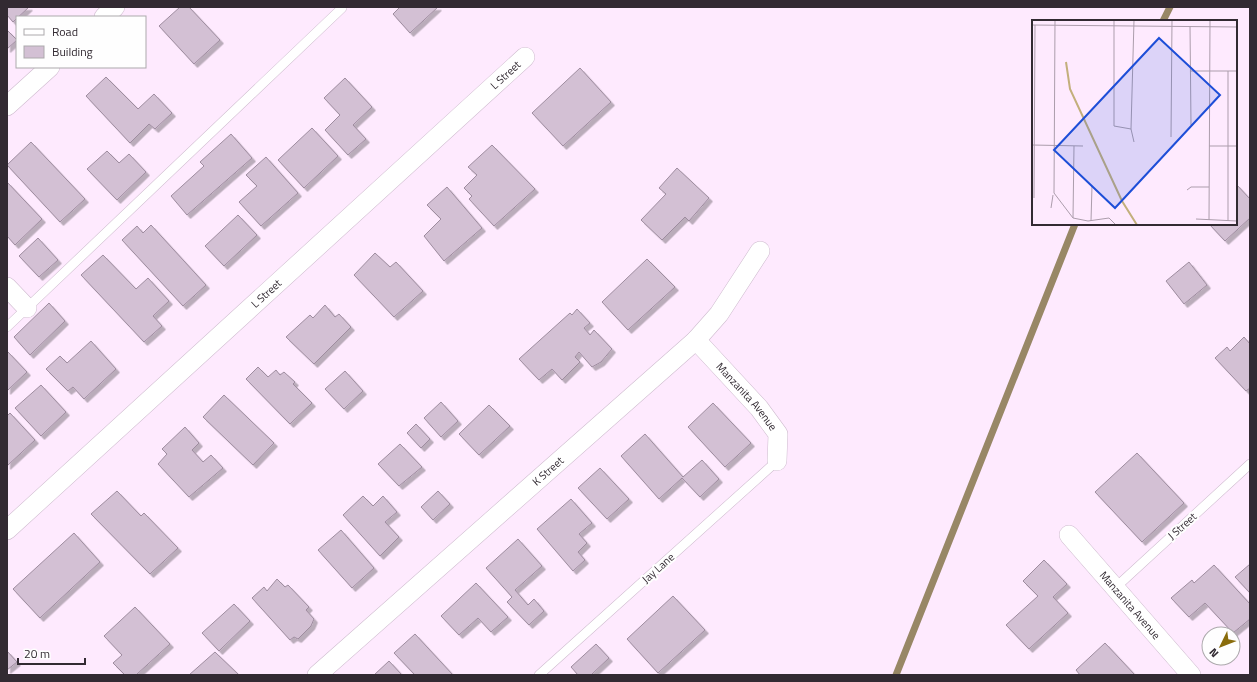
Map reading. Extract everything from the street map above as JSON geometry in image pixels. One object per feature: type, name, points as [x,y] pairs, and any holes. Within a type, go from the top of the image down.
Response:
[{"type":"street","points":[[105,16],[116,7]]},
{"type":"street","name":"L Street","points":[[7,530],[524,57]]},
{"type":"street","points":[[7,106],[49,68]]},
{"type":"street","name":"K Street","points":[[317,675],[696,340],[719,314],[760,251]]},
{"type":"street","points":[[7,287],[28,308]]},
{"type":"street","name":"Manzanita Avenue","points":[[696,340],[759,408],[778,434],[777,461]]},
{"type":"street","name":"Manzanita Avenue","points":[[1069,535],[1192,675]]},
{"type":"lane","points":[[7,327],[342,8]]},
{"type":"lane","name":"Jay Lane","points":[[539,675],[777,461]]},
{"type":"lane","name":"J Street","points":[[1115,588],[1250,464]]},
{"type":"building","points":[[7,7],[29,7],[19,16],[16,16],[16,19],[13,22],[7,15]]},
{"type":"building","points":[[180,7],[189,7],[220,40],[194,64],[159,26]]},
{"type":"building","points":[[400,7],[438,7],[410,33],[393,14]]},
{"type":"building","points":[[7,30],[16,39],[16,41],[7,49]]},
{"type":"building","points":[[580,68],[611,102],[563,146],[532,113]]},
{"type":"building","points":[[106,77],[138,109],[154,94],[172,113],[155,129],[149,124],[130,143],[86,96]]},
{"type":"building","points":[[345,78],[372,107],[353,125],[366,139],[348,155],[325,130],[340,115],[324,98]]},
{"type":"building","points":[[312,128],[338,156],[304,188],[278,160]]},
{"type":"building","points":[[231,134],[252,158],[187,215],[171,196],[204,166],[200,162]]},
{"type":"building","points":[[31,142],[85,199],[60,222],[7,165]]},
{"type":"building","points":[[492,145],[535,189],[494,226],[469,199],[472,196],[464,188],[477,175],[468,167]]},
{"type":"building","points":[[107,151],[119,163],[129,154],[146,172],[117,200],[87,169]]},
{"type":"building","points":[[266,157],[298,193],[261,226],[239,202],[257,186],[246,175]]},
{"type":"building","points":[[677,168],[709,198],[689,221],[685,217],[662,240],[641,220],[666,194],[659,188]]},
{"type":"building","points":[[7,182],[42,219],[15,245],[7,236]]},
{"type":"building","points":[[1237,185],[1250,199],[1250,218],[1225,241],[1210,225],[1237,225]]},
{"type":"building","points":[[447,187],[482,228],[444,261],[424,236],[441,219],[427,205]]},
{"type":"building","points":[[238,215],[257,235],[224,266],[205,246]]},
{"type":"building","points":[[151,225],[206,285],[183,306],[122,240],[137,226],[143,233]]},
{"type":"building","points":[[38,238],[58,260],[39,277],[19,256]]},
{"type":"building","points":[[375,253],[390,267],[396,262],[423,291],[394,317],[354,275]]},
{"type":"building","points":[[103,255],[136,289],[148,278],[169,301],[153,316],[162,326],[144,342],[81,275]]},
{"type":"building","points":[[647,259],[675,287],[628,330],[602,302]]},
{"type":"building","points":[[1189,262],[1207,285],[1184,304],[1166,281]]},
{"type":"building","points":[[49,303],[65,321],[30,355],[14,337]]},
{"type":"building","points":[[325,305],[335,317],[339,314],[351,327],[314,364],[286,337],[310,315],[313,318]]},
{"type":"building","points":[[577,309],[590,323],[584,328],[590,335],[594,330],[612,349],[601,362],[592,367],[579,352],[575,357],[580,362],[562,380],[552,369],[539,380],[519,359],[570,313],[572,315]]},
{"type":"building","points":[[1244,337],[1250,344],[1250,388],[1246,391],[1215,358],[1227,347],[1230,351]]},
{"type":"building","points":[[91,341],[116,369],[84,399],[73,387],[68,391],[46,369],[60,356],[67,363]]},
{"type":"building","points":[[8,352],[27,372],[7,391],[7,354]]},
{"type":"building","points":[[258,367],[268,377],[276,370],[280,375],[284,372],[295,382],[293,384],[312,403],[290,424],[246,379]]},
{"type":"building","points":[[345,371],[363,391],[344,409],[325,389]]},
{"type":"building","points":[[41,385],[66,412],[41,436],[15,408]]},
{"type":"building","points":[[224,395],[274,443],[253,465],[203,417]]},
{"type":"building","points":[[441,402],[458,421],[441,437],[424,418]]},
{"type":"building","points":[[713,403],[751,443],[725,467],[688,427]]},
{"type":"building","points":[[489,405],[510,426],[479,455],[459,434]]},
{"type":"building","points":[[10,413],[35,440],[7,466],[7,416]]},
{"type":"building","points":[[416,424],[430,439],[421,448],[407,433]]},
{"type":"building","points":[[185,427],[199,443],[192,450],[203,462],[211,455],[223,468],[189,497],[158,464],[167,454],[162,449]]},
{"type":"building","points":[[645,434],[683,477],[702,460],[719,479],[700,497],[682,478],[659,499],[621,456]]},
{"type":"building","points":[[400,444],[422,467],[399,486],[378,464]]},
{"type":"building","points":[[1137,453],[1184,503],[1142,542],[1095,492]]},
{"type":"building","points":[[600,468],[629,499],[607,519],[578,488]]},
{"type":"building","points":[[117,491],[141,516],[144,513],[178,548],[150,574],[91,514]]},
{"type":"building","points":[[438,491],[450,504],[433,520],[421,507]]},
{"type":"building","points":[[363,496],[373,506],[383,496],[397,512],[385,522],[399,537],[380,556],[343,515]]},
{"type":"building","points":[[571,499],[592,523],[579,534],[587,543],[578,552],[585,560],[573,571],[537,529]]},
{"type":"building","points":[[341,530],[374,568],[352,588],[318,550]]},
{"type":"building","points":[[74,533],[100,562],[40,618],[13,589]]},
{"type":"building","points":[[518,539],[542,566],[515,590],[528,605],[534,599],[544,611],[529,625],[507,602],[512,597],[486,568]]},
{"type":"building","points":[[1044,560],[1067,584],[1053,597],[1068,613],[1029,649],[1006,625],[1038,596],[1023,581]]},
{"type":"building","points":[[1250,564],[1250,593],[1235,577]]},
{"type":"building","points":[[1214,565],[1250,604],[1250,619],[1241,626],[1226,626],[1205,603],[1189,617],[1171,598],[1192,580],[1194,583]]},
{"type":"building","points":[[277,579],[285,587],[288,585],[309,607],[306,610],[314,619],[311,626],[298,639],[294,637],[290,640],[252,598],[264,587],[267,591]]},
{"type":"building","points":[[476,583],[508,617],[491,632],[478,618],[459,635],[441,616]]},
{"type":"building","points":[[673,596],[705,630],[658,673],[627,639]]},
{"type":"building","points":[[234,604],[250,621],[219,651],[202,633]]},
{"type":"building","points":[[135,607],[170,644],[136,675],[125,675],[113,663],[122,655],[104,636]]},
{"type":"building","points":[[415,634],[453,675],[415,675],[394,653]]},
{"type":"building","points":[[1105,643],[1135,675],[1080,675],[1076,670]]},
{"type":"building","points":[[596,644],[609,658],[591,675],[578,675],[571,667]]},
{"type":"building","points":[[7,651],[17,662],[7,670]]},
{"type":"building","points":[[215,652],[239,675],[189,675]]},
{"type":"building","points":[[389,661],[402,675],[374,675]]},
{"type":"waterway","points":[[1164,20],[1170,7]]},
{"type":"waterway","points":[[896,675],[1075,225]]}]
